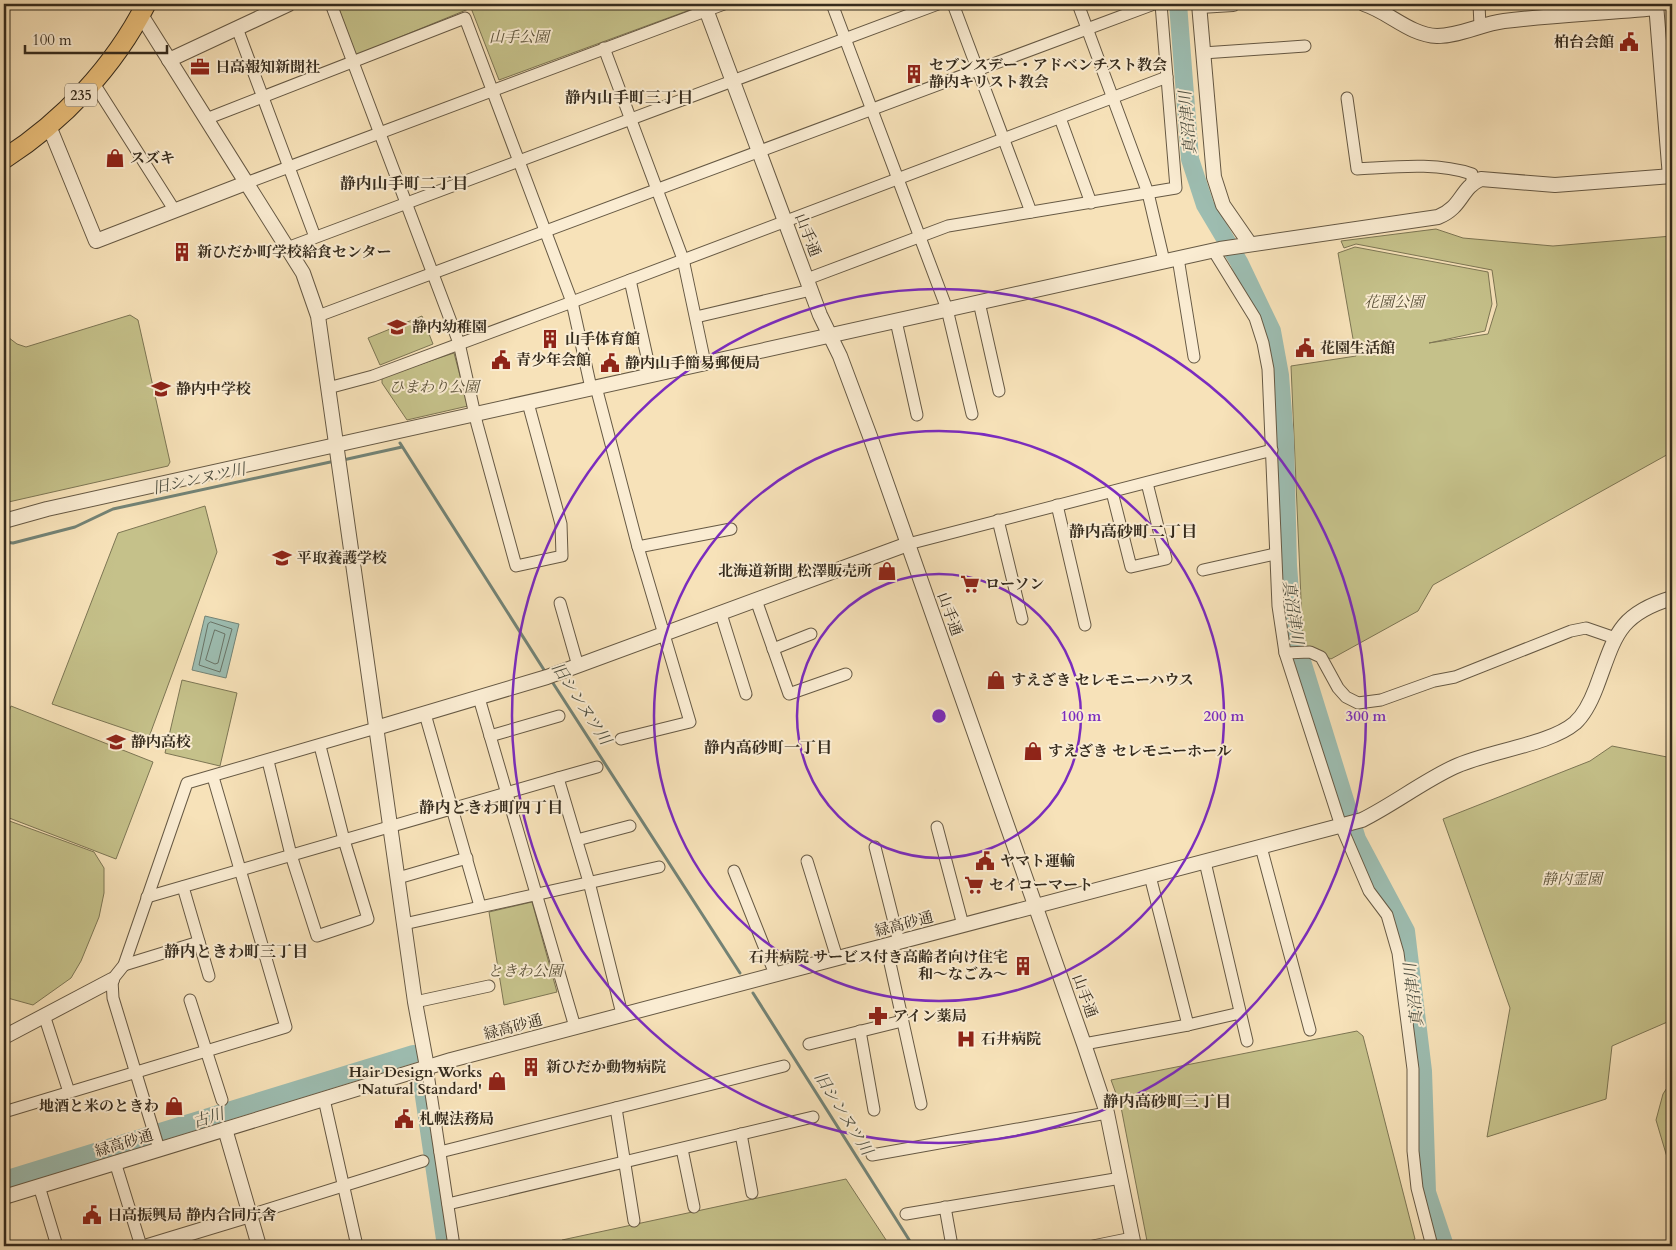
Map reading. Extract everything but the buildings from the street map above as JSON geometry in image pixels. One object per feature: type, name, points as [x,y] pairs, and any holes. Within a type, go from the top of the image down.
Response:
[{"type":"highway","name":"235","points":[[4,159],[49,126],[93,82],[113,58],[144,9]]},
{"type":"street","points":[[169,60],[289,4]]},
{"type":"street","points":[[331,4],[459,342],[475,414],[516,566],[562,556],[562,524],[528,403]]},
{"type":"street","points":[[49,126],[96,241],[604,48],[705,7],[724,4]]},
{"type":"street","points":[[832,4],[896,179],[947,309],[972,414]]},
{"type":"street","points":[[287,248],[938,4]]},
{"type":"street","points":[[953,4],[1031,212]]},
{"type":"street","points":[[1078,4],[1148,193],[1164,261]]},
{"type":"street","points":[[318,316],[1154,4]]},
{"type":"street","points":[[696,317],[809,285],[919,236],[948,226],[1176,188],[1161,4]]},
{"type":"street","points":[[1233,4],[1199,5],[1214,177],[1223,205],[1246,245]]},
{"type":"street","points":[[4,521],[47,509],[338,455],[475,414],[1178,258],[1246,245],[1438,217],[1456,207],[1472,183],[1481,179],[1555,185],[1671,177],[1667,62],[1656,6],[1503,21],[1480,26],[1462,33],[1436,36],[1410,28],[1380,10],[1364,4]]},
{"type":"street","points":[[1478,4],[1480,26]]},
{"type":"street","name":"山手通","points":[[705,7],[809,285],[843,366],[908,544],[1084,1044],[1107,1113],[1133,1242]]},
{"type":"street","points":[[144,9],[169,60],[309,285],[318,316],[415,1002],[454,1246]]},
{"type":"street","points":[[206,119],[354,63],[465,18],[572,302],[638,547],[690,722],[621,739]]},
{"type":"street","points":[[238,28],[315,237]]},
{"type":"street","points":[[1203,52],[1304,46]]},
{"type":"street","points":[[604,48],[632,118],[683,258],[705,363]]},
{"type":"street","points":[[328,388],[372,376],[459,342],[572,302],[683,258],[1167,77]]},
{"type":"street","points":[[93,82],[175,211]]},
{"type":"street","points":[[1347,98],[1357,169],[1409,167],[1455,169],[1472,174],[1472,183]]},
{"type":"street","points":[[1060,118],[1091,203]]},
{"type":"street","points":[[1216,250],[1255,318],[1264,343],[1268,369],[1278,606],[1288,653],[1344,825],[1369,891],[1387,915],[1398,953],[1413,1069],[1413,1151],[1417,1188],[1432,1246]]},
{"type":"street","points":[[1178,258],[1194,357]]},
{"type":"street","points":[[630,280],[651,375]]},
{"type":"street","points":[[979,302],[998,391]]},
{"type":"street","points":[[896,321],[917,415]]},
{"type":"street","points":[[4,1037],[112,980],[124,965],[187,783],[320,746],[549,676],[908,544],[1272,450]]},
{"type":"street","points":[[1112,492],[1131,568],[1166,558],[1147,483]]},
{"type":"street","points":[[1057,505],[1085,625]]},
{"type":"street","points":[[998,520],[1022,620]]},
{"type":"street","points":[[638,547],[731,529]]},
{"type":"street","points":[[1203,570],[1275,554]]},
{"type":"street","name":"緑高砂通","points":[[4,1197],[115,1162],[156,1138],[225,1129],[575,1026],[1362,820],[1453,768],[1478,756],[1553,736],[1566,730],[1577,721],[1591,700],[1608,651],[1615,638],[1635,613],[1672,598]]},
{"type":"street","points":[[756,600],[789,694],[846,674]]},
{"type":"street","points":[[560,603],[578,666]]},
{"type":"street","points":[[721,614],[746,694]]},
{"type":"street","points":[[1288,653],[1310,652],[1322,657],[1338,688],[1346,697],[1358,703],[1381,700],[1434,681],[1455,677],[1571,631],[1586,628],[1615,638]]},
{"type":"street","points":[[773,649],[811,634]]},
{"type":"street","points":[[479,698],[535,895],[575,1026]]},
{"type":"street","points":[[425,714],[480,906]]},
{"type":"street","points":[[490,736],[559,716]]},
{"type":"street","points":[[268,761],[291,855],[317,936],[368,918],[344,840],[320,746]]},
{"type":"street","points":[[147,897],[597,766]]},
{"type":"street","points":[[4,1112],[286,1028],[213,777]]},
{"type":"street","points":[[558,778],[589,882],[622,1014]]},
{"type":"street","points":[[577,840],[630,826]]},
{"type":"street","points":[[937,827],[963,925]]},
{"type":"street","points":[[876,847],[902,1021],[921,1104]]},
{"type":"street","points":[[1261,847],[1310,1030]]},
{"type":"street","points":[[398,878],[467,858]]},
{"type":"street","points":[[807,861],[837,958]]},
{"type":"street","points":[[1205,862],[1247,1040]]},
{"type":"street","points":[[404,924],[659,866]]},
{"type":"street","points":[[734,871],[775,974]]},
{"type":"street","points":[[1150,876],[1188,1025]]},
{"type":"street","points":[[183,887],[209,976]]},
{"type":"street","points":[[124,965],[199,942]]},
{"type":"street","points":[[112,980],[113,998],[156,1138]]},
{"type":"street","points":[[415,1002],[489,986]]},
{"type":"street","points":[[190,1000],[222,1100]]},
{"type":"street","points":[[1084,1044],[1188,1025],[1240,1013]]},
{"type":"street","points":[[44,1015],[69,1092]]},
{"type":"street","points":[[809,1044],[902,1021]]},
{"type":"street","points":[[860,1031],[874,1110]]},
{"type":"street","points":[[440,1152],[784,1066]]},
{"type":"street","points":[[324,1099],[356,1246]]},
{"type":"street","points":[[616,1108],[634,1221]]},
{"type":"street","points":[[872,1155],[1107,1113]]},
{"type":"street","points":[[448,1204],[813,1117]]},
{"type":"street","points":[[225,1129],[259,1246]]},
{"type":"street","points":[[741,1134],[752,1194]]},
{"type":"street","points":[[682,1148],[694,1207]]},
{"type":"street","points":[[148,1246],[423,1161]]},
{"type":"street","points":[[115,1162],[142,1246]]},
{"type":"street","points":[[906,1214],[1121,1178]]},
{"type":"street","points":[[39,1186],[57,1246]]},
{"type":"street","points":[[945,1207],[952,1246]]},
{"type":"street","points":[[1093,1246],[1133,1242]]},
{"type":"green space","name":"山手公園","points":[[337,4],[706,4],[499,80],[471,8],[356,55]]},
{"type":"green space","name":"花園公園","points":[[1436,229],[1463,238],[1553,246],[1672,236],[1672,452],[1433,585],[1418,611],[1331,659],[1303,646],[1291,366],[1356,356],[1338,253],[1355,247],[1488,272],[1492,304],[1485,331],[1429,343],[1488,334],[1497,305],[1492,270],[1356,244],[1344,248],[1341,241]]},
{"type":"green space","points":[[130,315],[138,320],[170,462],[168,466],[4,503],[4,334],[17,344],[26,347]]},
{"type":"green space","points":[[422,316],[433,344],[380,365],[368,338]]},
{"type":"green space","name":"ひまわり公園","points":[[454,353],[468,406],[407,420],[382,383],[382,377]]},
{"type":"green space","points":[[205,506],[217,552],[149,737],[52,704],[118,533]]},
{"type":"green space","points":[[182,680],[237,693],[220,766],[165,753]]},
{"type":"green space","points":[[11,706],[153,762],[116,859],[4,816],[4,724]]},
{"type":"green space","name":"静内霊園","points":[[1612,746],[1672,758],[1672,1020],[1612,1046],[1606,1099],[1487,1137],[1510,1008],[1443,819],[1590,761]]},
{"type":"green space","points":[[4,819],[94,852],[104,868],[104,893],[99,917],[81,961],[71,978],[33,1005],[4,997]]},
{"type":"green space","name":"ときわ公園","points":[[532,902],[557,992],[504,1005],[489,912]]},
{"type":"green space","points":[[1357,1031],[1363,1036],[1415,1239],[1404,1246],[1148,1246],[1121,1107],[1111,1080]]},
{"type":"green space","points":[[1672,1080],[1672,1174],[1656,1120],[1663,1094]]},
{"type":"green space","points":[[846,1179],[890,1246],[564,1246],[562,1240]]},
{"type":"water","points":[[205,616],[239,624],[226,678],[192,670]]},
{"type":"waterway","name":"真沼津川","points":[[1178,4],[1190,159],[1205,205],[1239,262],[1272,331],[1280,375],[1285,439],[1288,565],[1293,632],[1357,839],[1406,931],[1423,1071],[1427,1192],[1445,1246]]},
{"type":"waterway","name":"旧シンヌツ川","points":[[400,443],[546,673]]},
{"type":"waterway","name":"旧シンヌツ川","points":[[343,460],[402,447]]},
{"type":"waterway","name":"旧シンヌツ川","points":[[4,542],[13,543],[75,527],[113,509],[335,461]]},
{"type":"waterway","name":"旧シンヌツ川","points":[[551,680],[740,973]]},
{"type":"waterway","name":"旧シンヌツ川","points":[[753,993],[913,1246]]},
{"type":"waterway","name":"古川","points":[[4,1180],[413,1054]]},
{"type":"waterway","name":"古川","points":[[422,1083],[446,1246]]},
{"type":"place","name":"柏台会館","points":[[1629,42]]},
{"type":"place","name":"日高報知新聞社","points":[[200,67]]},
{"type":"place","name":"セブンスデー・アドベンチスト教会 静内キリスト教会","points":[[914,74]]},
{"type":"place","name":"スズキ","points":[[115,158]]},
{"type":"place","name":"新ひだか町学校給食センター","points":[[182,252]]},
{"type":"place","name":"静内幼稚園","points":[[397,327]]},
{"type":"place","name":"山手体育館","points":[[550,339]]},
{"type":"place","name":"花園生活館","points":[[1305,348]]},
{"type":"place","name":"青少年会館","points":[[501,360]]},
{"type":"place","name":"静内山手簡易郵便局","points":[[610,363]]},
{"type":"place","name":"静内中学校","points":[[161,389]]},
{"type":"place","name":"平取養護学校","points":[[282,558]]},
{"type":"place","name":"北海道新聞 松澤販売所","points":[[887,571]]},
{"type":"place","name":"ローソン","points":[[970,584]]},
{"type":"place","name":"すえざき セレモニーハウス","points":[[996,680]]},
{"type":"place","name":"静内高校","points":[[116,742]]},
{"type":"place","name":"すえざき セレモニーホール","points":[[1033,751]]},
{"type":"place","name":"ヤマト運輸","points":[[985,861]]},
{"type":"place","name":"セイコーマート","points":[[974,885]]},
{"type":"place","name":"石井病院 サービス付き高齢者向け住宅 和～なごみ～","points":[[1023,966]]},
{"type":"place","name":"アイン薬局","points":[[878,1016]]},
{"type":"place","name":"石井病院","points":[[966,1039]]},
{"type":"place","name":"新ひだか動物病院","points":[[531,1067]]},
{"type":"place","name":"Hair Design Works 'Natural Standard'","points":[[497,1081]]},
{"type":"place","name":"地酒と米のときわ","points":[[174,1106]]},
{"type":"place","name":"札幌法務局","points":[[404,1119]]},
{"type":"place","name":"日高振興局 静内合同庁舎","points":[[92,1215]]},
{"type":"district","name":"静内山手町三丁目","points":[[629,97]]},
{"type":"district","name":"静内山手町二丁目","points":[[404,183]]},
{"type":"district","name":"静内高砂町二丁目","points":[[1133,531]]},
{"type":"district","name":"静内高砂町一丁目","points":[[768,747]]},
{"type":"district","name":"静内ときわ町四丁目","points":[[491,807]]},
{"type":"district","name":"静内ときわ町三丁目","points":[[236,951]]},
{"type":"district","name":"静内高砂町三丁目","points":[[1167,1101]]}]
